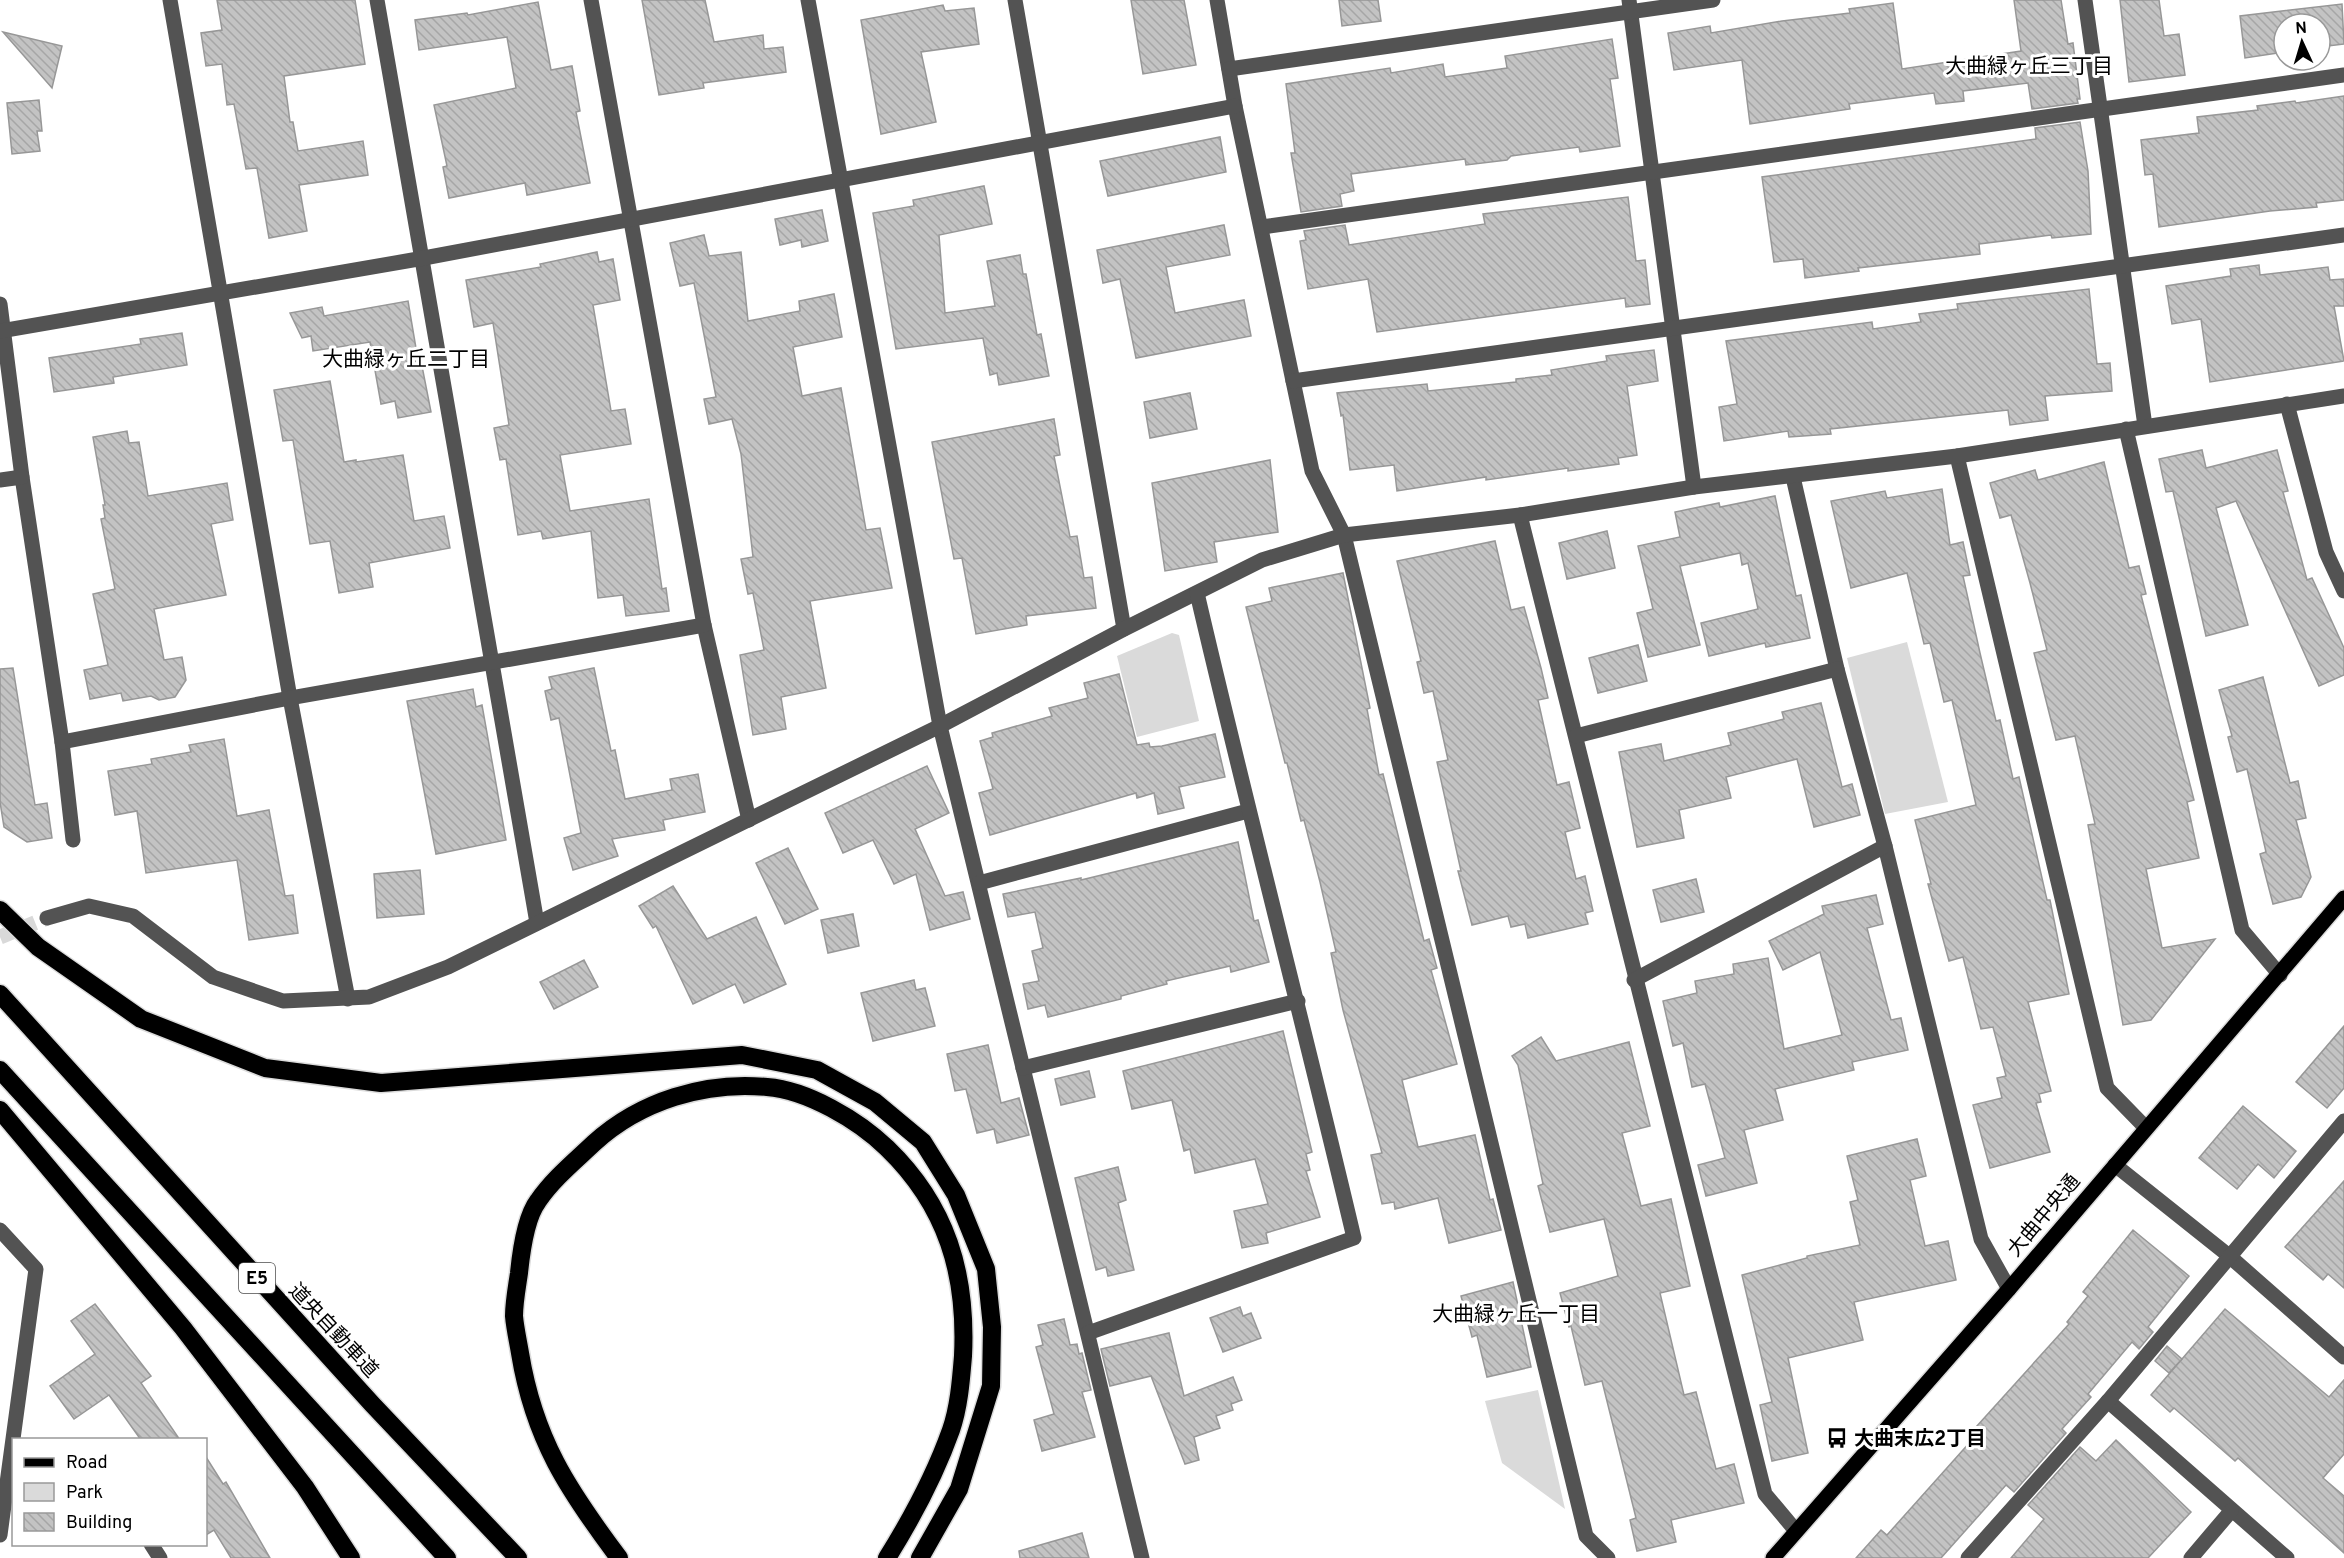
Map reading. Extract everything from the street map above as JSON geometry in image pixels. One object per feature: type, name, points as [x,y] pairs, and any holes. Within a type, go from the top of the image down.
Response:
[{"type":"highway","points":[[0,910],[38,947],[141,1019],[265,1068],[381,1083],[512,1075],[664,1059],[742,1056],[817,1070],[875,1102],[923,1142],[956,1195],[986,1269],[992,1327],[992,1386],[959,1488],[920,1558]]},
{"type":"highway","name":"道央自動車道","points":[[0,994],[364,1396],[518,1558]]},
{"type":"highway","name":"E5","points":[[0,1070],[447,1558]]},
{"type":"highway","points":[[619,1558],[576,1500],[542,1439],[524,1379],[514,1316],[521,1252],[536,1203],[566,1170],[608,1130],[656,1103],[712,1086],[724,1086],[769,1087],[824,1104],[873,1134],[910,1170],[936,1210],[958,1269],[965,1321],[961,1378],[951,1428],[912,1518],[887,1558]]},
{"type":"highway","points":[[0,1110],[183,1328],[305,1487],[351,1558]]},
{"type":"main road","name":"大曲中央通","points":[[1773,1558],[2009,1288],[2145,1127],[2280,975],[2344,898]]},
{"type":"street","points":[[170,0],[290,698],[348,999]]},
{"type":"street","points":[[377,0],[424,258],[537,923]]},
{"type":"street","points":[[591,0],[704,625],[749,820]]},
{"type":"street","points":[[808,0],[940,726],[1142,1558]]},
{"type":"street","points":[[1015,0],[1124,629]]},
{"type":"street","points":[[1217,0],[1235,106],[1312,471],[1344,535],[1586,1536],[1608,1558]]},
{"type":"street","points":[[1228,69],[1630,6],[1713,0]]},
{"type":"street","points":[[2085,0],[2145,426]]},
{"type":"street","points":[[1630,6],[1694,487]]},
{"type":"street","points":[[1262,227],[2344,75]]},
{"type":"street","points":[[2,331],[219,295],[631,218],[841,182],[1235,106]]},
{"type":"street","points":[[1293,381],[2344,235]]},
{"type":"street","points":[[0,304],[22,477],[62,742],[73,840]]},
{"type":"street","points":[[47,918],[89,906],[133,916],[213,977],[283,1001],[369,997],[448,967],[749,820],[940,726],[1124,629],[1262,560],[1344,535],[1520,515],[1694,487],[1957,456],[2344,396]]},
{"type":"street","points":[[2287,404],[2326,552],[2344,591]]},
{"type":"street","points":[[2126,429],[2242,930],[2280,975]]},
{"type":"street","points":[[1957,456],[2107,1088],[2145,1127]]},
{"type":"street","points":[[0,480],[22,477]]},
{"type":"street","points":[[1793,477],[1837,669],[1885,846],[1981,1239],[2009,1288]]},
{"type":"street","points":[[1520,515],[1634,980],[1765,1494],[1796,1531]]},
{"type":"street","points":[[1088,1333],[1354,1238],[1298,1001],[1248,811],[1197,593]]},
{"type":"street","points":[[62,742],[290,698],[704,625]]},
{"type":"street","points":[[1576,736],[1837,669]]},
{"type":"street","points":[[979,883],[1248,811]]},
{"type":"street","points":[[1634,980],[1885,846]]},
{"type":"street","points":[[1023,1068],[1298,1001]]},
{"type":"street","points":[[1968,1558],[2108,1401],[2228,1255],[2344,1121]]},
{"type":"street","points":[[2115,1164],[2228,1255],[2344,1357]]},
{"type":"street","points":[[0,1230],[36,1269],[15,1438]]},
{"type":"street","points":[[2108,1401],[2287,1558]]},
{"type":"street","points":[[0,1535],[12,1458]]},
{"type":"street","points":[[2191,1558],[2231,1511]]},
{"type":"green space","points":[[1172,633],[1179,635],[1199,721],[1137,737],[1117,656]]},
{"type":"green space","points":[[1907,642],[1948,802],[1885,814],[1847,658]]},
{"type":"green space","points":[[1538,1390],[1565,1509],[1502,1463],[1485,1401]]},
{"type":"building","points":[[217,0],[355,0],[365,64],[284,76],[290,122],[293,122],[298,151],[363,141],[368,175],[299,185],[307,231],[269,238],[257,168],[246,169],[234,104],[227,105],[222,64],[206,66],[201,33],[222,30]]},
{"type":"building","points":[[642,0],[705,0],[714,42],[763,35],[764,49],[783,47],[786,72],[703,83],[704,88],[659,95]]},
{"type":"building","points":[[1131,0],[1184,0],[1196,65],[1143,74]]},
{"type":"building","points":[[1339,0],[1378,0],[1381,21],[1342,26]]},
{"type":"building","points":[[2014,0],[2061,0],[2068,44],[2073,43],[2080,99],[2077,99],[2078,103],[2032,109],[2028,83],[1963,91],[1964,101],[1936,104],[1934,93],[1849,104],[1850,109],[1750,124],[1742,60],[1674,70],[1668,33],[1710,26],[1711,33],[1850,13],[1849,9],[1893,3],[1902,69],[2021,51]]},
{"type":"building","points":[[2120,0],[2159,0],[2164,36],[2179,34],[2185,75],[2129,82]]},
{"type":"building","points":[[538,2],[551,70],[572,66],[580,111],[576,112],[590,183],[527,195],[525,183],[449,198],[443,167],[447,166],[434,105],[516,88],[507,37],[419,50],[415,20],[467,13],[468,15]]},
{"type":"building","points":[[2342,4],[2344,44],[2332,46],[2332,12],[2274,12]]},
{"type":"building","points":[[943,5],[945,11],[974,8],[979,44],[921,52],[936,122],[881,134],[861,20]]},
{"type":"building","points":[[2272,12],[2272,54],[2245,58],[2240,16]]},
{"type":"building","points":[[3,32],[62,46],[52,88]]},
{"type":"building","points":[[1612,39],[1618,78],[1610,79],[1620,146],[1580,152],[1579,147],[1511,156],[1507,160],[1466,165],[1465,159],[1351,174],[1354,191],[1340,194],[1342,206],[1301,212],[1291,153],[1295,153],[1286,84],[1390,68],[1391,73],[1443,64],[1445,77],[1507,68],[1505,56]]},
{"type":"building","points":[[2344,96],[2344,200],[2316,203],[2317,207],[2270,211],[2159,227],[2153,174],[2145,175],[2141,140],[2199,133],[2197,117],[2258,110],[2257,106]]},
{"type":"building","points":[[39,100],[42,131],[37,131],[40,151],[12,154],[7,103]]},
{"type":"building","points":[[2080,122],[2088,171],[2091,234],[2052,238],[2051,235],[1979,244],[1980,254],[1858,268],[1859,271],[1805,278],[1803,259],[1774,262],[1762,177],[2036,139],[2035,128]]},
{"type":"building","points":[[1220,137],[1226,172],[1108,196],[1100,161]]},
{"type":"building","points":[[984,186],[992,224],[939,235],[945,313],[995,306],[987,261],[1020,255],[1023,274],[1026,274],[1037,335],[1041,334],[1049,376],[999,385],[997,373],[990,375],[983,338],[896,349],[873,213],[914,206],[913,200]]},
{"type":"building","points":[[1628,197],[1636,261],[1645,260],[1650,304],[1626,307],[1625,298],[1377,332],[1368,279],[1308,289],[1300,241],[1306,240],[1304,231],[1345,225],[1349,245],[1485,224],[1483,214]]},
{"type":"building","points":[[822,210],[828,241],[802,247],[801,240],[780,245],[775,219]]},
{"type":"building","points":[[1224,225],[1230,255],[1166,267],[1175,313],[1244,300],[1251,336],[1136,358],[1120,279],[1103,283],[1097,250]]},
{"type":"building","points":[[704,235],[709,256],[741,252],[748,321],[800,311],[799,301],[834,294],[842,337],[793,347],[802,396],[841,388],[866,530],[880,528],[892,588],[810,601],[826,688],[781,697],[786,729],[753,735],[740,655],[764,650],[753,593],[748,594],[741,559],[753,557],[741,454],[732,419],[709,424],[704,399],[716,397],[694,283],[680,286],[670,243]]},
{"type":"building","points":[[597,252],[599,262],[613,259],[620,300],[593,305],[611,411],[625,409],[631,444],[560,455],[570,511],[649,499],[662,589],[666,588],[669,611],[626,616],[623,595],[598,598],[591,531],[543,539],[541,531],[518,535],[506,459],[500,460],[494,428],[509,425],[493,323],[474,327],[466,280],[541,267],[540,264]]},
{"type":"building","points":[[2259,265],[2260,275],[2328,267],[2330,280],[2344,279],[2344,306],[2334,306],[2344,361],[2210,382],[2201,319],[2172,324],[2166,286],[2231,276],[2230,269]]},
{"type":"building","points":[[2089,289],[2097,364],[2110,363],[2112,391],[2045,396],[2048,420],[2010,425],[2008,410],[1830,429],[1831,434],[1789,437],[1788,431],[1724,441],[1719,407],[1737,404],[1726,341],[1872,322],[1873,329],[1921,322],[1919,314],[1958,309],[1957,304]]},
{"type":"building","points":[[408,301],[419,366],[422,366],[431,412],[398,418],[395,401],[381,404],[370,342],[313,351],[311,336],[302,338],[290,313],[322,307],[324,316]]},
{"type":"building","points":[[182,333],[187,365],[113,377],[114,383],[54,392],[49,358],[141,344],[140,339]]},
{"type":"building","points":[[1654,350],[1658,381],[1627,386],[1637,455],[1618,458],[1619,464],[1568,471],[1568,468],[1486,480],[1486,477],[1397,491],[1394,465],[1350,470],[1343,415],[1341,416],[1337,393],[1427,384],[1428,391],[1516,382],[1516,379],[1552,375],[1551,370],[1607,361],[1606,356]]},
{"type":"building","points":[[330,381],[344,462],[403,455],[414,521],[444,516],[450,548],[369,563],[373,587],[339,593],[330,541],[310,544],[293,440],[283,441],[274,390]]},
{"type":"building","points":[[1190,393],[1197,429],[1150,438],[1144,402]]},
{"type":"building","points":[[1054,419],[1060,455],[1054,456],[1070,537],[1077,536],[1084,578],[1092,577],[1096,608],[1026,616],[1027,625],[976,634],[962,558],[954,559],[932,442]]},
{"type":"building","points":[[127,431],[129,443],[139,442],[148,496],[227,483],[233,520],[211,524],[226,595],[154,609],[164,660],[182,657],[186,680],[175,697],[159,700],[151,696],[123,701],[121,693],[90,699],[84,670],[108,665],[93,594],[115,589],[101,519],[105,518],[103,505],[105,505],[93,437]]},
{"type":"building","points":[[2202,450],[2206,468],[2277,450],[2288,491],[2283,492],[2307,580],[2312,578],[2344,648],[2344,675],[2319,686],[2236,501],[2216,508],[2248,625],[2206,636],[2173,491],[2166,492],[2159,459]]},
{"type":"building","points":[[1270,460],[1278,532],[1214,542],[1217,562],[1165,571],[1152,483]]},
{"type":"building","points":[[2104,462],[2129,568],[2139,566],[2146,594],[2141,595],[2194,800],[2187,802],[2199,858],[2146,869],[2162,948],[2215,939],[2151,1020],[2123,1025],[2088,825],[2095,824],[2075,736],[2056,740],[2034,653],[2047,650],[2030,583],[2011,515],[2000,518],[1990,483],[2035,470],[2038,480]]},
{"type":"building","points":[[1942,489],[1950,545],[1963,542],[1970,575],[1963,576],[1980,653],[1996,721],[2000,720],[2013,779],[2019,777],[2047,900],[2050,900],[2069,994],[2028,1002],[2051,1091],[2039,1094],[2041,1102],[2036,1103],[2050,1152],[1990,1168],[1973,1105],[2002,1098],[1997,1078],[2006,1076],[1993,1027],[1981,1029],[1963,957],[1949,961],[1928,884],[1931,884],[1915,820],[1976,805],[1952,700],[1944,702],[1930,643],[1924,644],[1907,573],[1851,588],[1831,501],[1885,491],[1887,498]]},
{"type":"building","points":[[1775,496],[1796,596],[1801,595],[1810,638],[1766,647],[1765,643],[1709,656],[1701,623],[1758,609],[1748,563],[1742,565],[1740,553],[1680,566],[1700,645],[1648,657],[1637,613],[1653,609],[1638,546],[1680,537],[1675,512],[1719,503],[1720,507]]},
{"type":"building","points":[[1607,531],[1615,568],[1567,579],[1559,543]]},
{"type":"building","points":[[1495,541],[1511,610],[1524,607],[1541,668],[1548,698],[1538,700],[1557,785],[1569,782],[1580,828],[1565,832],[1576,879],[1585,876],[1593,911],[1585,913],[1588,924],[1528,938],[1525,924],[1511,927],[1508,916],[1472,925],[1458,871],[1461,871],[1437,762],[1448,760],[1433,691],[1424,693],[1417,662],[1421,661],[1397,561]]},
{"type":"building","points":[[1343,573],[1370,708],[1367,709],[1379,775],[1383,774],[1424,941],[1429,939],[1437,968],[1431,970],[1457,1064],[1402,1080],[1418,1147],[1475,1135],[1490,1200],[1493,1199],[1501,1230],[1449,1243],[1438,1198],[1395,1209],[1394,1202],[1382,1204],[1371,1155],[1382,1153],[1343,1010],[1331,953],[1336,952],[1320,882],[1304,820],[1301,821],[1287,763],[1285,763],[1246,607],[1272,601],[1269,588]]},
{"type":"building","points":[[1638,645],[1647,681],[1598,693],[1589,658]]},
{"type":"building","points":[[13,668],[35,805],[47,803],[52,838],[27,842],[4,827],[0,802],[0,669]]},
{"type":"building","points":[[594,668],[611,751],[615,750],[625,799],[672,790],[670,779],[698,774],[705,812],[663,820],[665,830],[612,839],[618,856],[573,870],[564,838],[581,833],[559,718],[551,720],[545,691],[552,689],[549,677]]},
{"type":"building","points":[[1119,674],[1137,745],[1149,743],[1150,747],[1162,746],[1215,734],[1225,777],[1179,787],[1184,808],[1158,814],[1154,793],[1137,798],[1136,793],[990,835],[979,793],[993,789],[980,741],[993,737],[992,733],[1052,716],[1049,708],[1088,698],[1084,683]]},
{"type":"building","points":[[2263,677],[2290,783],[2298,781],[2306,818],[2296,820],[2311,877],[2301,897],[2273,904],[2260,854],[2266,852],[2247,769],[2237,772],[2228,737],[2232,736],[2219,690]]},
{"type":"building","points":[[473,689],[476,707],[482,705],[506,840],[436,854],[407,701]]},
{"type":"building","points":[[1821,703],[1842,787],[1852,784],[1860,815],[1814,827],[1797,759],[1726,777],[1731,798],[1679,810],[1684,838],[1637,847],[1619,752],[1661,744],[1664,761],[1731,745],[1728,733],[1784,719],[1782,712]]},
{"type":"building","points":[[224,739],[237,816],[269,810],[285,896],[293,895],[298,933],[249,940],[237,860],[146,873],[137,811],[115,815],[108,771],[152,764],[151,759],[191,752],[189,745]]},
{"type":"building","points":[[927,766],[949,813],[915,829],[945,896],[963,892],[970,919],[930,930],[916,874],[894,884],[873,840],[843,853],[825,813]]},
{"type":"building","points":[[1238,842],[1254,921],[1258,920],[1269,962],[1231,972],[1230,966],[1166,981],[1167,984],[1121,996],[1121,999],[1048,1017],[1045,1005],[1028,1009],[1023,984],[1039,981],[1032,951],[1043,948],[1035,912],[1008,917],[1003,894],[1081,878],[1081,880]]},
{"type":"building","points":[[788,848],[818,909],[785,924],[756,863]]},
{"type":"building","points":[[420,870],[424,914],[377,918],[374,874]]},
{"type":"building","points":[[1696,879],[1704,912],[1661,922],[1653,890]]},
{"type":"building","points":[[673,886],[707,939],[756,917],[786,984],[744,1003],[735,984],[693,1004],[656,926],[653,928],[639,906]]},
{"type":"building","points":[[1876,895],[1883,924],[1867,928],[1891,1020],[1901,1018],[1908,1050],[1852,1062],[1854,1070],[1775,1089],[1783,1120],[1744,1130],[1757,1183],[1706,1196],[1698,1165],[1725,1158],[1705,1084],[1692,1087],[1683,1043],[1673,1046],[1663,1001],[1697,993],[1695,981],[1734,974],[1733,964],[1768,958],[1784,1049],[1842,1035],[1820,952],[1783,970],[1769,941],[1824,914],[1822,906]]},
{"type":"building","points":[[853,914],[859,946],[828,953],[821,920]]},
{"type":"building","points":[[584,960],[598,987],[554,1009],[540,982]]},
{"type":"building","points":[[914,980],[916,990],[925,988],[935,1026],[873,1041],[861,993]]},
{"type":"building","points":[[2344,1026],[2344,1088],[2327,1108],[2296,1082]]},
{"type":"building","points":[[1283,1031],[1312,1152],[1306,1154],[1310,1170],[1306,1171],[1320,1217],[1266,1233],[1268,1243],[1242,1248],[1234,1211],[1268,1204],[1255,1159],[1195,1173],[1190,1149],[1184,1151],[1172,1100],[1132,1109],[1123,1071]]},
{"type":"building","points":[[1541,1037],[1556,1061],[1629,1042],[1650,1126],[1622,1133],[1641,1206],[1671,1199],[1690,1286],[1660,1293],[1684,1395],[1696,1392],[1716,1469],[1734,1464],[1744,1503],[1671,1520],[1676,1542],[1637,1551],[1630,1520],[1636,1518],[1602,1381],[1585,1385],[1571,1326],[1569,1327],[1560,1293],[1618,1276],[1604,1219],[1550,1232],[1538,1186],[1543,1184],[1518,1065],[1512,1056]]},
{"type":"building","points":[[988,1045],[1001,1103],[1019,1098],[1029,1135],[997,1143],[994,1129],[977,1133],[966,1089],[955,1091],[947,1054]]},
{"type":"building","points":[[1089,1071],[1095,1097],[1061,1105],[1055,1079]]},
{"type":"building","points":[[2243,1106],[2296,1151],[2274,1178],[2258,1164],[2237,1189],[2199,1158]]},
{"type":"building","points":[[1917,1139],[1926,1176],[1910,1180],[1925,1246],[1948,1241],[1956,1280],[1854,1302],[1863,1340],[1788,1358],[1808,1453],[1772,1461],[1760,1405],[1772,1402],[1742,1275],[1807,1258],[1807,1256],[1860,1245],[1850,1202],[1858,1200],[1847,1156]]},
{"type":"building","points":[[1118,1167],[1126,1200],[1118,1203],[1134,1270],[1108,1276],[1106,1267],[1096,1270],[1075,1178]]},
{"type":"building","points":[[2344,1181],[2344,1288],[2328,1274],[2323,1280],[2285,1247]]},
{"type":"building","points":[[2133,1230],[2189,1276],[2148,1327],[2153,1332],[2139,1349],[2132,1342],[2088,1394],[2091,1397],[2062,1429],[2066,1433],[2014,1492],[2006,1485],[1941,1558],[1856,1558],[1881,1530],[1887,1535],[1971,1441],[1967,1437],[2069,1324],[2067,1322],[2088,1296],[2083,1292]]},
{"type":"building","points":[[1513,1282],[1531,1367],[1487,1377],[1477,1335],[1472,1337],[1461,1296]]},
{"type":"building","points":[[95,1304],[151,1376],[141,1383],[179,1438],[140,1438],[109,1395],[74,1419],[50,1386],[95,1354],[71,1321]]},
{"type":"building","points":[[1240,1307],[1243,1316],[1251,1313],[1261,1338],[1223,1352],[1210,1318]]},
{"type":"building","points":[[2225,1309],[2329,1397],[2344,1380],[2344,1454],[2323,1478],[2344,1496],[2344,1553],[2238,1458],[2235,1461],[2174,1408],[2170,1412],[2151,1395]]},
{"type":"building","points":[[1064,1319],[1070,1345],[1077,1344],[1079,1354],[1082,1353],[1091,1390],[1082,1392],[1095,1437],[1042,1451],[1034,1420],[1054,1414],[1036,1347],[1043,1345],[1038,1325]]},
{"type":"building","points":[[1169,1333],[1184,1396],[1233,1377],[1242,1400],[1231,1404],[1233,1410],[1216,1416],[1220,1428],[1194,1437],[1199,1460],[1185,1464],[1151,1376],[1110,1386],[1101,1349]]},
{"type":"building","points":[[2167,1346],[2182,1359],[2169,1373],[2155,1361]]},
{"type":"building","points":[[2116,1440],[2191,1512],[2148,1558],[2011,1558],[2044,1519],[2028,1505],[2080,1447],[2096,1461]]},
{"type":"building","points":[[207,1459],[223,1484],[226,1482],[270,1558],[231,1558],[214,1530],[207,1534]]},
{"type":"building","points":[[1082,1533],[1089,1558],[1020,1558],[1019,1551]]},
{"type":"tunnel","points":[[0,937],[47,918]]},
{"type":"place","name":"大曲末広2丁目","points":[[1837,1438]]},
{"type":"district","name":"大曲緑ヶ丘三丁目","points":[[2029,66]]},
{"type":"district","name":"大曲緑ヶ丘二丁目","points":[[406,359]]},
{"type":"district","name":"大曲緑ヶ丘一丁目","points":[[1516,1314]]}]
